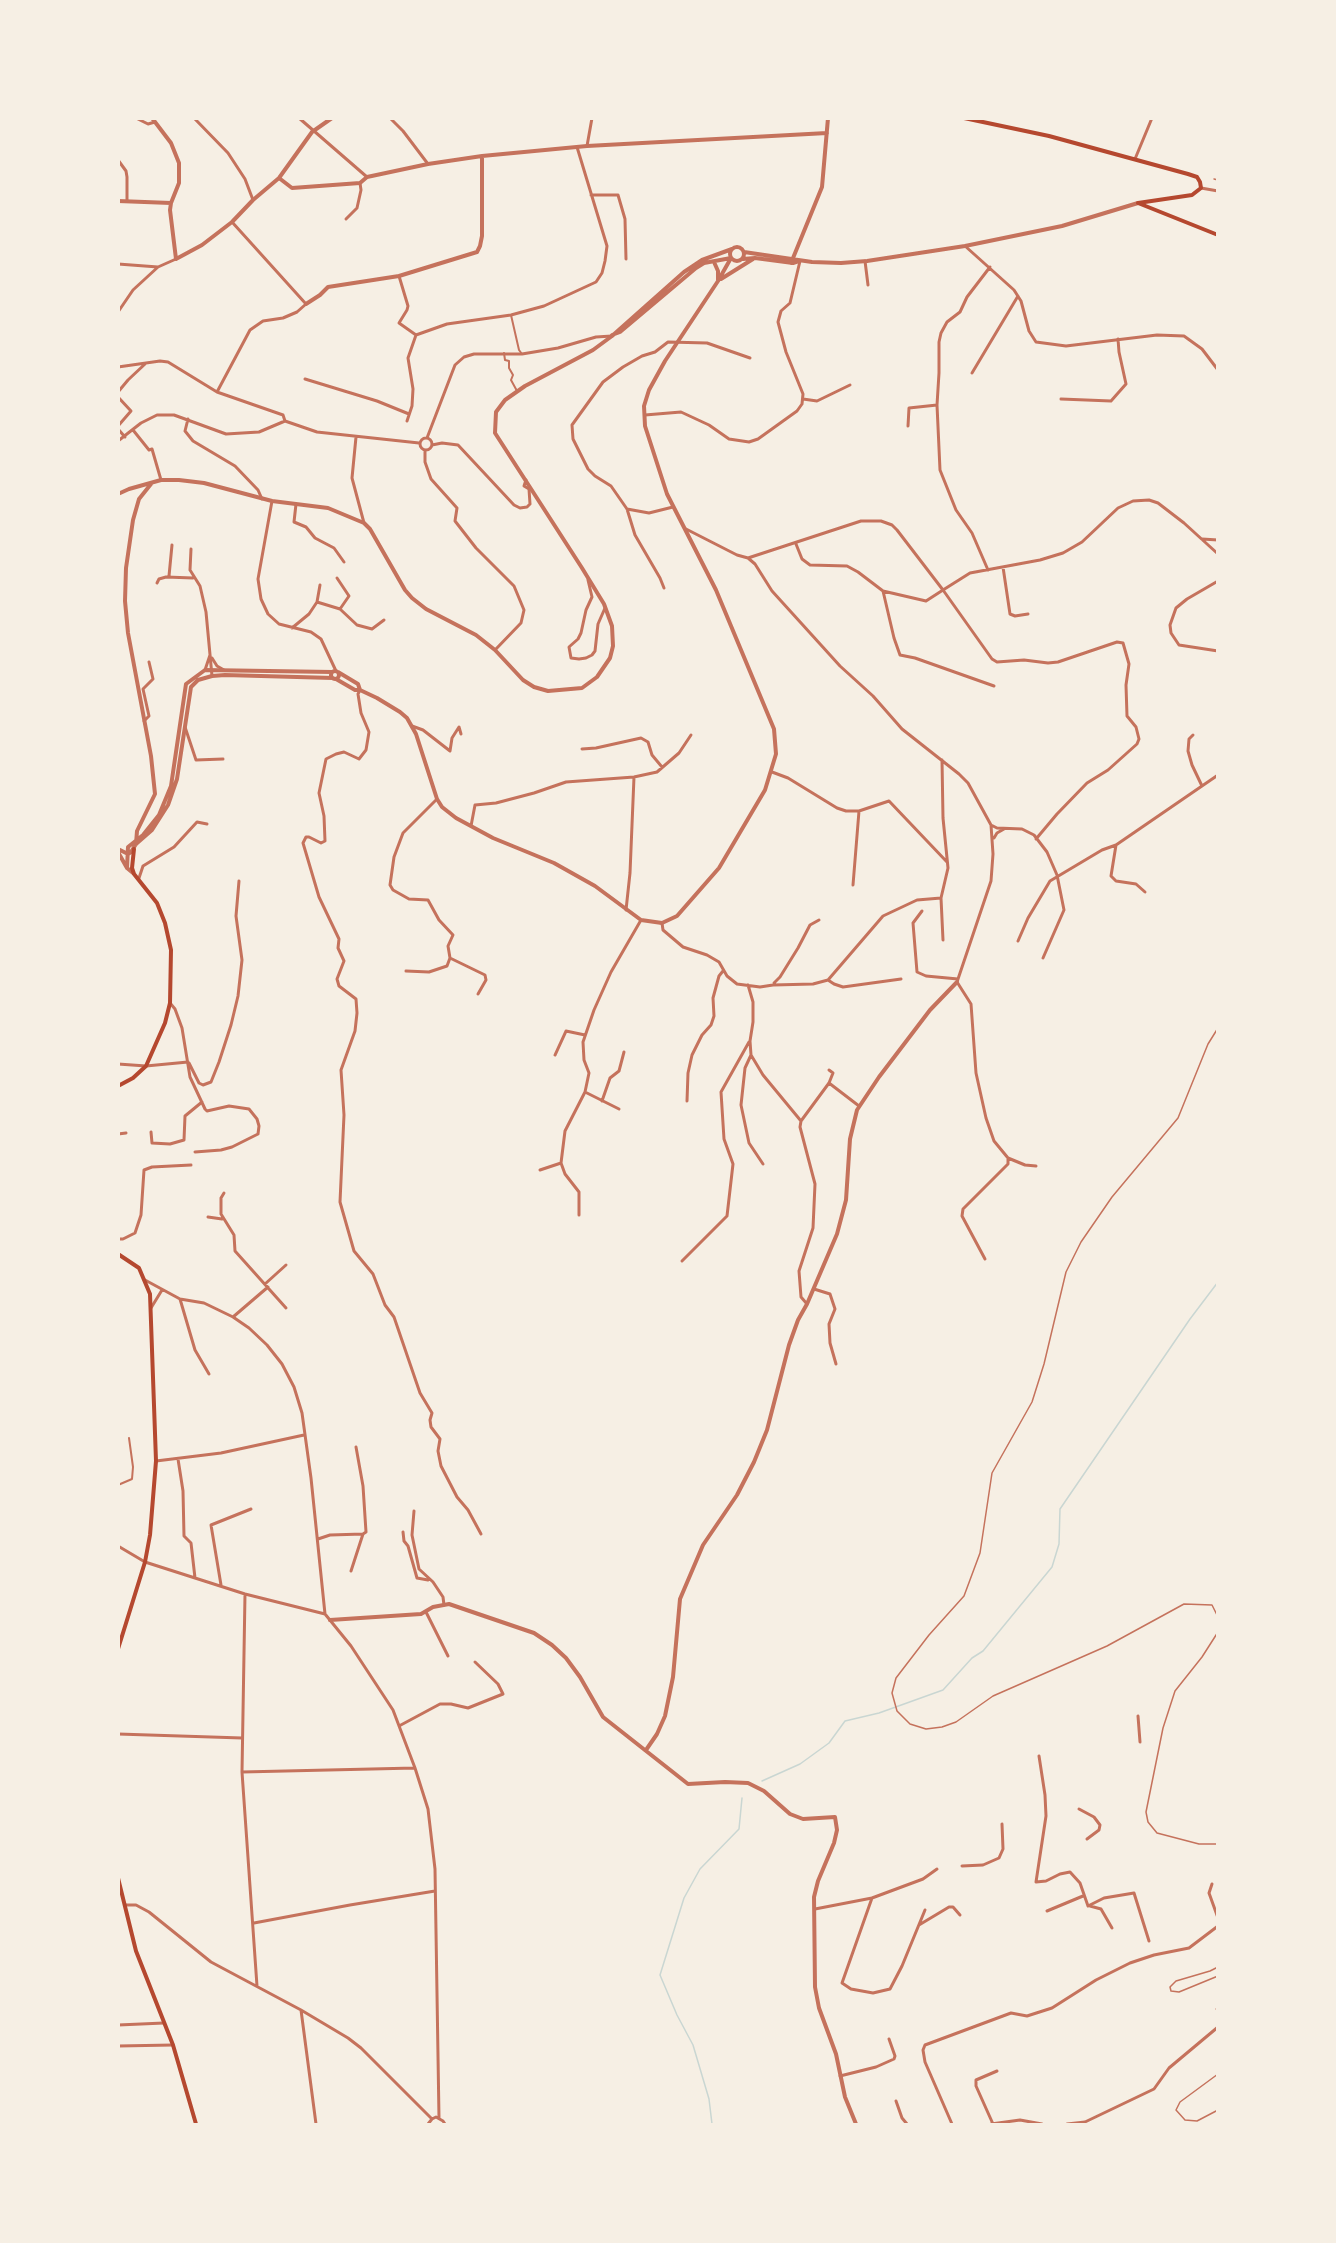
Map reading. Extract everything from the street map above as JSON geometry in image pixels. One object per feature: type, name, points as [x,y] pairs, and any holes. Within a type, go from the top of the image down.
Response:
[{"type":"main road","points":[[964,118],[1049,136],[1197,177],[1200,182],[1201,189],[1192,195],[1138,203]]},
{"type":"main road","points":[[1138,203],[1218,235]]},
{"type":"main road","points":[[118,1086],[133,1078],[146,1066],[165,1023],[170,1003],[171,951],[165,923],[157,903],[134,874],[133,855],[136,844]]},
{"type":"main road","points":[[118,1649],[145,1562],[155,1499],[156,1461],[150,1293],[139,1268],[119,1253]]},
{"type":"main road","points":[[118,1878],[136,1951],[172,2045],[196,2124]]},
{"type":"street","points":[[136,118],[148,124],[154,120],[171,143],[179,163],[179,183],[171,203],[176,259]]},
{"type":"street","points":[[194,118],[228,153],[244,179],[253,200]]},
{"type":"street","points":[[298,118],[367,177]]},
{"type":"street","points":[[118,312],[133,290],[158,267],[202,245],[232,222],[279,178],[312,132],[332,118]]},
{"type":"street","points":[[390,118],[428,164]]},
{"type":"street","points":[[587,146],[592,118]]},
{"type":"street","points":[[791,261],[822,188],[828,118]]},
{"type":"street","points":[[1134,161],[1152,118]]},
{"type":"street","points":[[279,178],[292,188],[360,183],[367,177],[428,164],[482,156],[587,146],[827,133]]},
{"type":"street","points":[[416,335],[447,324],[511,315],[544,306],[596,282],[604,267],[607,246],[577,147]]},
{"type":"street","points":[[217,392],[250,330],[263,321],[283,318],[297,312],[328,287],[399,276],[477,252],[482,236],[482,156]]},
{"type":"street","points":[[118,160],[126,171],[127,201]]},
{"type":"street","points":[[346,219],[357,208],[361,190],[360,183]]},
{"type":"street","points":[[1201,189],[1218,191]]},
{"type":"street","points":[[591,195],[618,195],[625,219],[626,259]]},
{"type":"street","points":[[118,201],[171,203]]},
{"type":"street","points":[[427,438],[455,365],[464,357],[474,354],[522,354],[558,348],[596,337],[612,336],[620,332],[696,268],[712,262],[731,258],[735,261],[755,258],[841,263],[865,261],[965,246],[1062,226],[1138,203]]},
{"type":"street","points":[[232,222],[306,303]]},
{"type":"street","points":[[965,246],[1003,278],[1018,296],[1029,331],[1036,342],[1066,346],[1157,334],[1184,336],[1202,349],[1218,370]]},
{"type":"street","points":[[118,495],[129,489],[161,480],[204,483],[262,499],[328,508],[364,523],[370,529],[408,594],[426,609],[476,635],[495,650],[523,680],[534,687],[548,691],[582,688],[597,677],[610,658],[613,646],[612,626],[587,576],[495,433],[496,412],[505,400],[517,391],[592,350],[612,336],[684,272],[702,260],[740,248],[744,252],[791,261]]},
{"type":"street","points":[[205,670],[212,673],[334,678],[355,690],[360,690],[400,712],[412,726],[437,799],[442,807],[493,838],[554,863],[595,886],[641,920],[662,923],[677,916],[719,868],[765,790],[776,754],[774,729],[716,590],[673,507],[645,426],[644,406],[649,390],[665,361],[718,281],[731,258],[732,249]]},
{"type":"street","points":[[736,268],[744,252]]},
{"type":"street","points":[[718,281],[755,258]]},
{"type":"street","points":[[645,415],[681,412],[709,424],[729,439],[749,442],[758,439],[797,411],[803,399],[778,322],[781,311],[790,303],[800,261]]},
{"type":"street","points":[[865,261],[868,285]]},
{"type":"street","points":[[712,262],[717,266],[718,281]]},
{"type":"street","points":[[118,264],[158,267]]},
{"type":"street","points":[[988,570],[972,533],[956,510],[940,470],[937,405],[941,333],[947,322],[960,312],[967,297],[990,267]]},
{"type":"street","points":[[399,276],[408,306],[399,323],[416,335]]},
{"type":"street","points":[[972,373],[1018,296]]},
{"type":"street","points":[[511,315],[519,350],[522,354]]},
{"type":"street","points":[[407,421],[412,406],[413,389],[408,358],[416,335]]},
{"type":"street","points":[[1062,399],[1111,401],[1126,384],[1118,339]]},
{"type":"street","points":[[664,588],[635,535],[627,510],[611,486],[588,469],[573,439],[572,425],[603,382],[668,342],[707,343],[750,358]]},
{"type":"street","points":[[504,353],[513,375],[511,380],[517,391]]},
{"type":"street","points":[[118,367],[168,362],[217,392],[283,415],[285,421]]},
{"type":"street","points":[[125,437],[118,428],[131,411],[118,394],[128,380],[147,363]]},
{"type":"street","points":[[305,379],[377,401],[409,414]]},
{"type":"street","points":[[803,399],[817,401],[850,385]]},
{"type":"street","points":[[908,426],[909,408],[937,405]]},
{"type":"street","points":[[118,441],[157,415],[174,415],[226,434],[259,432],[285,421],[317,432],[419,442],[427,438]]},
{"type":"street","points":[[188,419],[184,431],[193,441],[235,466],[258,490],[262,499]]},
{"type":"street","points":[[133,430],[149,450],[152,449],[161,480]]},
{"type":"street","points":[[357,436],[352,478],[364,523]]},
{"type":"street","points":[[427,438],[430,439],[432,445]]},
{"type":"street","points":[[419,442],[420,447],[424,450],[425,462],[431,478],[457,508],[455,521],[476,548],[514,586],[524,610],[521,623],[495,650]]},
{"type":"street","points":[[424,450],[442,443],[458,445],[514,506],[520,508],[530,504],[529,489],[524,486],[526,480]]},
{"type":"street","points":[[136,844],[137,831],[155,794],[128,633],[125,601],[126,568],[133,520],[140,499],[151,484]]},
{"type":"street","points":[[796,543],[802,559],[810,565],[847,566],[883,591],[926,601],[970,573],[1055,556],[1072,549],[1118,508],[1140,500],[1158,502],[1203,539],[1206,546],[1218,554]]},
{"type":"street","points":[[272,501],[258,579],[261,599],[273,620],[279,624],[311,632],[321,639],[335,671]]},
{"type":"street","points":[[296,504],[294,522],[306,527],[315,538],[334,548],[344,562]]},
{"type":"street","points":[[627,510],[650,513],[673,507]]},
{"type":"street","points":[[686,529],[737,555],[748,558],[861,521],[873,520],[887,523],[897,530],[993,659],[998,662],[1024,660],[1058,662],[1117,642],[1124,643],[1129,664],[1126,685],[1127,716],[1136,727],[1139,739],[1137,744],[1108,770],[1087,783],[1036,839]]},
{"type":"street","points":[[1203,539],[1218,540]]},
{"type":"street","points":[[169,576],[172,545]]},
{"type":"street","points":[[191,549],[189,564],[193,578],[200,586],[204,602],[212,673]]},
{"type":"street","points":[[646,1750],[657,1734],[664,1716],[673,1677],[680,1599],[703,1545],[737,1495],[754,1462],[770,1420],[798,1320],[837,1234],[846,1200],[850,1139],[860,1106],[930,1010],[957,980],[991,881],[993,839],[991,825],[968,783],[902,729],[866,689],[840,666],[772,591],[755,564],[748,558]]},
{"type":"street","points":[[1003,567],[1010,614],[1015,616],[1028,614]]},
{"type":"street","points":[[157,583],[169,576],[193,578]]},
{"type":"street","points":[[587,576],[592,597],[586,610],[581,633],[578,639],[568,647],[571,657],[586,658],[595,651],[598,624],[605,608]]},
{"type":"street","points":[[338,578],[349,596],[340,609]]},
{"type":"street","points":[[1218,581],[1176,608],[1170,624],[1171,633],[1179,645],[1218,651]]},
{"type":"street","points":[[292,628],[309,614],[317,602],[320,585]]},
{"type":"street","points":[[883,591],[900,655],[915,658],[993,686]]},
{"type":"street","points":[[317,602],[340,609],[351,621],[372,629],[384,621]]},
{"type":"street","points":[[210,653],[215,663],[224,670]]},
{"type":"street","points":[[127,853],[152,830],[174,792],[186,684],[205,670],[210,653]]},
{"type":"street","points":[[144,721],[148,716],[143,689],[153,679],[149,662]]},
{"type":"street","points":[[223,759],[196,760],[183,726],[191,687],[198,680],[224,670],[335,671],[358,684],[361,713],[369,732],[366,750],[359,759],[344,752],[326,759],[319,789],[324,816],[325,841],[321,843],[306,837],[303,843],[319,897],[339,939],[338,948],[344,961],[337,979],[339,986],[356,999],[355,1031],[341,1070],[344,1115],[340,1202],[354,1251],[373,1274],[385,1305],[394,1317],[420,1393],[432,1413],[431,1427],[440,1439],[438,1451],[441,1466],[481,1534]]},
{"type":"street","points":[[334,678],[331,675],[335,671]]},
{"type":"street","points":[[412,726],[423,730],[450,751],[452,738],[459,727],[461,734]]},
{"type":"street","points":[[471,826],[475,805],[496,803],[566,782],[634,777],[657,772],[679,753],[692,735]]},
{"type":"street","points":[[1193,735],[1189,739],[1188,751],[1191,765],[1202,786]]},
{"type":"street","points":[[582,749],[641,738],[648,742],[652,755],[662,767]]},
{"type":"street","points":[[942,760],[948,874],[941,898],[943,940]]},
{"type":"street","points":[[772,772],[788,778],[837,808],[859,811],[889,801],[947,862]]},
{"type":"street","points":[[1018,941],[1044,890],[1057,875],[1071,870],[1102,850],[1116,845],[1218,776]]},
{"type":"street","points":[[626,909],[630,873],[634,777]]},
{"type":"street","points":[[406,971],[429,972],[447,966],[450,958],[448,946],[453,935],[439,920],[428,900],[409,899],[393,890],[390,885],[393,857],[403,833],[437,799]]},
{"type":"street","points":[[853,885],[859,811]]},
{"type":"street","points":[[139,878],[143,866],[170,851],[197,822],[207,824]]},
{"type":"street","points":[[991,825],[997,828],[1028,831],[1047,852],[1057,875],[1064,915],[1043,958]]},
{"type":"street","points":[[993,839],[1005,828]]},
{"type":"street","points":[[127,868],[128,847],[136,844]]},
{"type":"street","points":[[1116,845],[1111,876],[1116,881],[1136,884],[1145,892]]},
{"type":"street","points":[[118,851],[127,853]]},
{"type":"street","points":[[118,851],[127,868],[134,874]]},
{"type":"street","points":[[188,1062],[199,1083],[203,1085],[211,1082],[231,1025],[238,996],[242,960],[236,916],[239,881]]},
{"type":"street","points":[[662,923],[663,930],[682,946],[719,962],[727,976],[737,984],[760,987],[773,984],[813,984],[828,980],[883,916],[916,900],[941,898]]},
{"type":"street","points":[[922,911],[914,923],[917,972],[926,976],[957,980]]},
{"type":"street","points":[[579,1215],[579,1192],[565,1174],[561,1163],[565,1131],[585,1092],[589,1073],[584,1060],[583,1042],[611,972],[641,920]]},
{"type":"street","points":[[773,984],[780,977],[810,925],[819,920]]},
{"type":"street","points":[[450,958],[485,975],[486,980],[478,994]]},
{"type":"street","points":[[687,1101],[688,1073],[692,1055],[702,1035],[711,1025],[714,1016],[713,998],[719,976],[724,970]]},
{"type":"street","points":[[828,980],[843,987],[901,979]]},
{"type":"street","points":[[957,980],[971,1004],[976,1074],[994,1141],[1008,1158],[1025,1165],[1036,1166]]},
{"type":"street","points":[[748,985],[753,1009],[751,1055],[763,1075],[801,1121]]},
{"type":"street","points":[[170,1003],[176,1009],[182,1028],[190,1077],[207,1111],[229,1106],[249,1109],[257,1119],[259,1126],[258,1134],[221,1150],[195,1152]]},
{"type":"street","points":[[555,1055],[566,1031],[585,1035]]},
{"type":"street","points":[[682,1261],[727,1216],[733,1164],[724,1139],[721,1092],[750,1041]]},
{"type":"street","points":[[602,1101],[610,1078],[619,1071],[624,1052]]},
{"type":"street","points":[[751,1055],[745,1068],[741,1105],[749,1143],[763,1164]]},
{"type":"street","points":[[118,1064],[146,1066],[188,1062]]},
{"type":"street","points":[[807,1304],[801,1297],[799,1271],[813,1228],[815,1192],[808,1153],[800,1127],[801,1121],[829,1083],[833,1073],[829,1070]]},
{"type":"street","points":[[829,1083],[860,1106]]},
{"type":"street","points":[[585,1092],[619,1109]]},
{"type":"street","points":[[151,1132],[152,1143],[170,1144],[184,1140],[185,1116],[203,1102]]},
{"type":"street","points":[[118,1134],[126,1133]]},
{"type":"street","points":[[985,1259],[962,1216],[963,1209],[1008,1164],[1008,1158]]},
{"type":"street","points":[[540,1170],[561,1163]]},
{"type":"street","points":[[118,1239],[135,1233],[141,1215],[144,1170],[152,1167],[191,1165]]},
{"type":"street","points":[[224,1193],[220,1205],[222,1219],[234,1235],[235,1251],[286,1308]]},
{"type":"street","points":[[208,1217],[222,1219]]},
{"type":"street","points":[[233,1317],[286,1265]]},
{"type":"street","points":[[145,1280],[180,1299],[204,1303],[233,1317],[267,1345],[282,1364],[294,1387],[302,1413],[325,1614],[351,1646],[393,1710],[428,1809],[435,1869],[439,2118],[445,2124]]},
{"type":"street","points":[[814,1289],[830,1294],[835,1309],[829,1324],[830,1344],[836,1364]]},
{"type":"street","points":[[151,1308],[162,1290]]},
{"type":"street","points":[[180,1299],[195,1350],[209,1374]]},
{"type":"street","points":[[156,1461],[231,1451],[304,1435]]},
{"type":"street","points":[[118,1485],[132,1479],[133,1467],[129,1438]]},
{"type":"street","points":[[351,1571],[367,1527],[356,1447]]},
{"type":"street","points":[[178,1459],[183,1491],[184,1536],[191,1543],[195,1578]]},
{"type":"street","points":[[221,1585],[211,1525],[251,1509]]},
{"type":"street","points":[[414,1511],[412,1535],[419,1569],[443,1597],[444,1605]]},
{"type":"street","points":[[403,1532],[417,1578],[430,1580]]},
{"type":"street","points":[[318,1539],[330,1535],[363,1534]]},
{"type":"street","points":[[118,1546],[145,1562],[245,1594],[325,1614]]},
{"type":"street","points":[[245,1594],[242,1772],[257,1986]]},
{"type":"street","points":[[330,1620],[421,1614],[449,1604],[534,1633],[566,1658],[603,1717],[688,1784],[748,1783],[764,1791],[790,1814],[803,1819],[835,1817],[837,1830],[834,1843],[818,1881],[814,1897],[815,1987],[845,2097],[856,2124]]},
{"type":"street","points":[[425,1612],[448,1656]]},
{"type":"street","points":[[399,1726],[440,1704],[468,1708],[503,1694],[498,1683],[475,1662]]},
{"type":"street","points":[[1138,1716],[1140,1742]]},
{"type":"street","points":[[118,1734],[242,1738]]},
{"type":"street","points":[[1039,1756],[1046,1816],[1036,1882],[1046,1881],[1070,1872],[1080,1883],[1088,1906]]},
{"type":"street","points":[[242,1772],[415,1768]]},
{"type":"street","points":[[1079,1809],[1094,1817],[1100,1825],[1099,1830],[1087,1839]]},
{"type":"street","points":[[962,1866],[983,1864],[999,1858],[1003,1849],[1002,1824]]},
{"type":"street","points":[[815,1909],[872,1898],[923,1879],[937,1869]]},
{"type":"street","points":[[1212,1884],[1209,1893],[1218,1918]]},
{"type":"street","points":[[253,1923],[435,1892]]},
{"type":"street","points":[[1088,1906],[1104,1898],[1134,1893],[1149,1941]]},
{"type":"street","points":[[1047,1911],[1083,1896]]},
{"type":"street","points":[[872,1898],[842,1983],[851,1989],[873,1993],[890,1989],[925,1910]]},
{"type":"street","points":[[123,1905],[136,1905],[148,1912],[211,1962],[301,2010],[361,2048],[432,2119]]},
{"type":"street","points":[[1088,1906],[1101,1909],[1112,1929]]},
{"type":"street","points":[[918,1926],[949,1907],[953,1907],[960,1915]]},
{"type":"street","points":[[952,2124],[925,2062],[923,2050],[925,2045],[1011,2013],[1027,2016],[1052,2008],[1096,1980],[1130,1963],[1154,1955],[1190,1948],[1218,1926]]},
{"type":"street","points":[[301,2010],[316,2124]]},
{"type":"street","points":[[118,2025],[164,2023]]},
{"type":"street","points":[[1067,2124],[1085,2122],[1154,2089],[1169,2068],[1218,2027]]},
{"type":"street","points":[[840,2076],[876,2067],[894,2059],[889,2039]]},
{"type":"street","points":[[118,2046],[172,2045]]},
{"type":"street","points":[[997,2071],[976,2080],[976,2086],[992,2124],[1020,2120],[1042,2124]]},
{"type":"street","points":[[896,2101],[902,2118],[907,2124]]},
{"type":"street","points":[[432,2119],[439,2118]]},
{"type":"street","points":[[429,2124],[432,2119]]},
{"type":"lane","points":[[1218,1028],[1208,1044],[1178,1118],[1112,1197],[1081,1242],[1066,1272],[1044,1364],[1032,1402],[992,1473],[980,1553],[964,1596],[929,1635],[896,1678],[892,1693],[897,1711],[910,1724],[926,1729],[942,1727],[956,1722],[993,1696],[1107,1646],[1184,1604],[1212,1605],[1218,1617]]},
{"type":"lane","points":[[1218,1632],[1175,1691],[1163,1728],[1146,1812],[1148,1822],[1157,1833],[1199,1844],[1218,1844]]},
{"type":"lane","points":[[1218,1967],[1176,1981],[1170,1987],[1171,1991],[1179,1992],[1218,1976]]},
{"type":"lane","points":[[1218,2074],[1180,2102],[1176,2110],[1185,2120],[1197,2121],[1218,2110]]},
{"type":"waterway","points":[[762,1781],[800,1764],[829,1743],[845,1721],[879,1713],[943,1690],[972,1658],[983,1651],[1052,1567],[1059,1544],[1060,1509],[1190,1319],[1218,1282]]},
{"type":"waterway","points":[[712,2124],[709,2099],[693,2045],[660,1975],[684,1898],[700,1869],[739,1829],[742,1798]]}]
